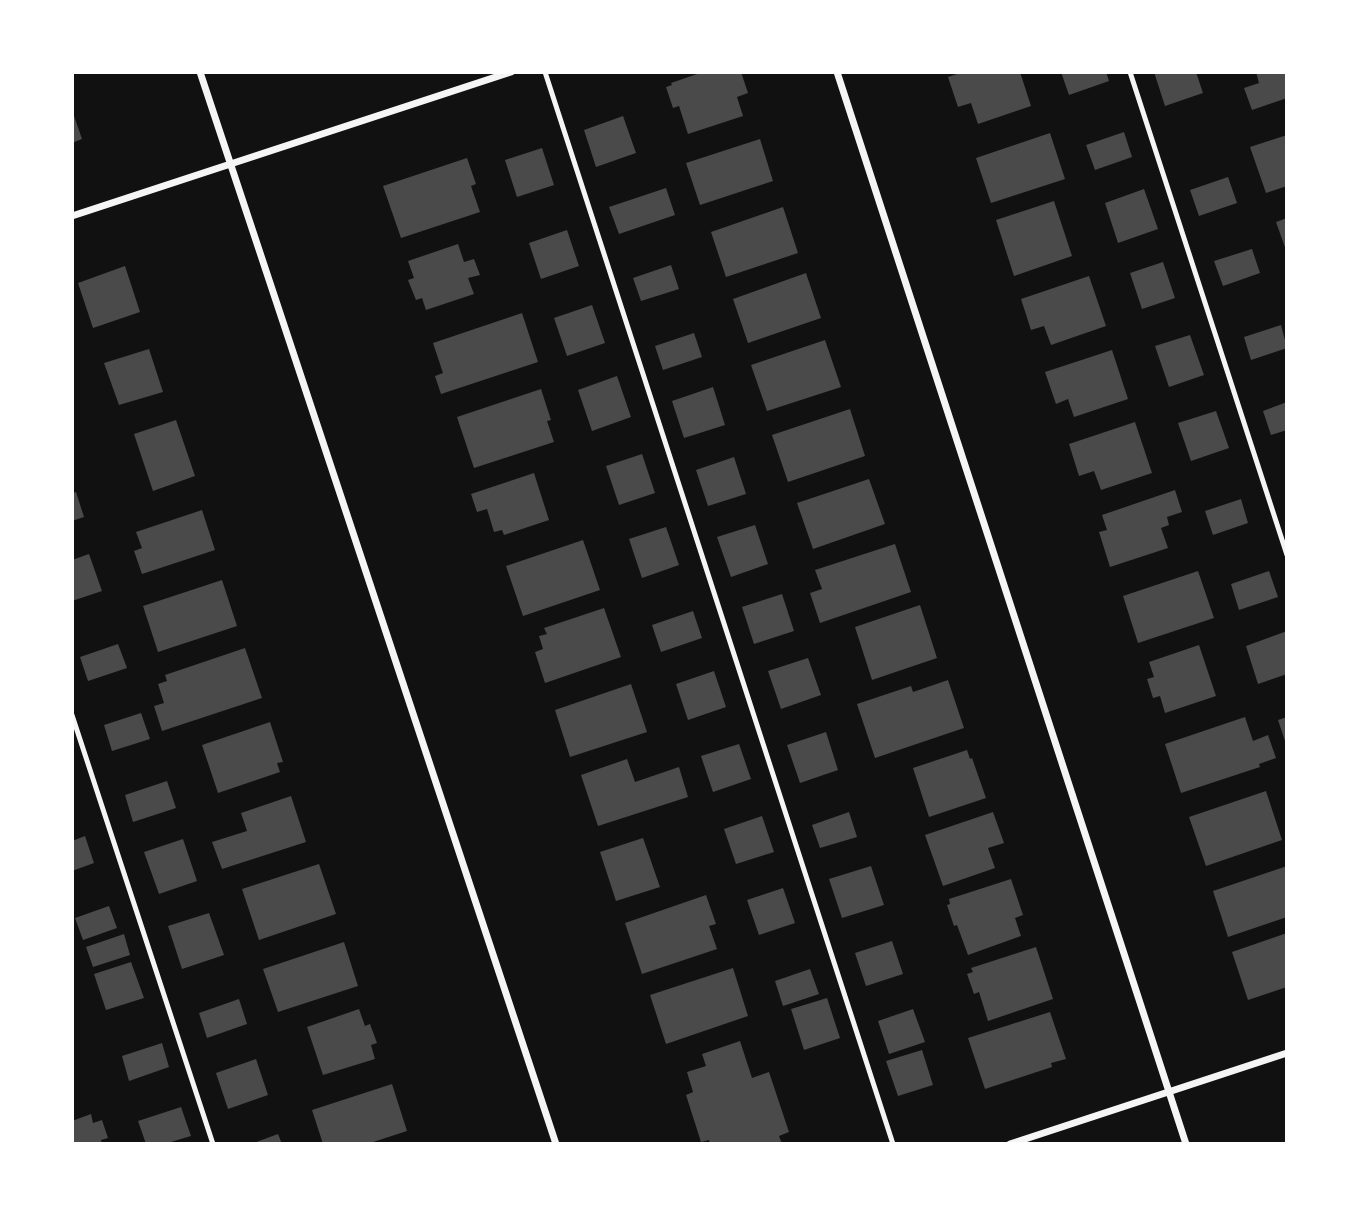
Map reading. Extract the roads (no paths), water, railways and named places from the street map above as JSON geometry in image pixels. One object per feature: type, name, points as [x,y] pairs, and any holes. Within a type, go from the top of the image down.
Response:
[{"type":"street","points":[[200,72],[556,1144]]},
{"type":"street","points":[[72,216],[511,72]]},
{"type":"street","points":[[837,72],[1186,1144]]},
{"type":"street","points":[[1010,1144],[1287,1054]]},
{"type":"lane","points":[[545,72],[893,1144]]},
{"type":"lane","points":[[1130,72],[1287,555]]},
{"type":"lane","points":[[72,715],[213,1144]]}]
